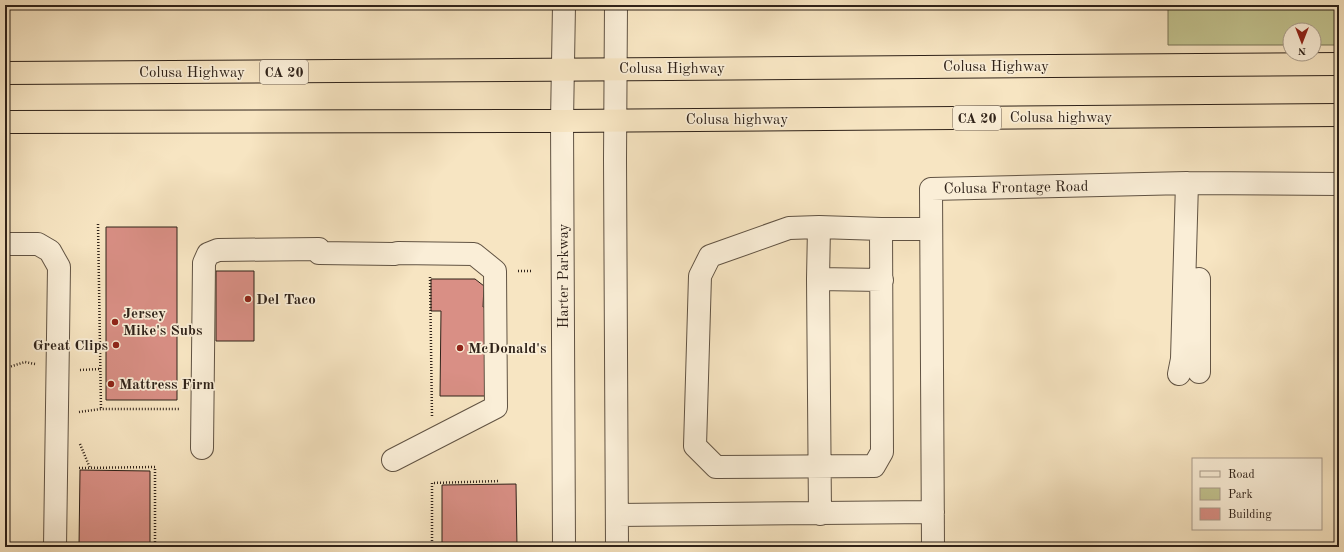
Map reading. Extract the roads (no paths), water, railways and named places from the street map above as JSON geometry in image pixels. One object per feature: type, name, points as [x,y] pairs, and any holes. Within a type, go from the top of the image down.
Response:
[{"type":"highway","name":"Colusa Highway","points":[[5,73],[1339,64]]},
{"type":"highway","name":"Colusa highway","points":[[616,120],[1339,116]]},
{"type":"highway","name":"CA 20","points":[[5,122],[616,120]]},
{"type":"street","name":"Harter Parkway","points":[[564,5],[562,70],[564,547]]},
{"type":"street","points":[[616,5],[617,547]]},
{"type":"street","points":[[1189,373],[1182,359],[1193,183]]},
{"type":"street","name":"Colusa Frontage Road","points":[[933,547],[931,189],[1193,183],[1339,184]]},
{"type":"street","points":[[819,227],[820,514]]},
{"type":"street","points":[[881,229],[882,452],[874,466],[716,467],[694,446],[700,276],[710,256],[789,228],[819,227],[931,229]]},
{"type":"street","points":[[5,244],[38,244],[50,251],[59,267],[55,547]]},
{"type":"street","points":[[202,448],[204,262],[208,254],[218,250],[319,250],[319,253],[474,254],[495,271],[496,407],[393,460]]},
{"type":"street","points":[[818,279],[882,280]]},
{"type":"street","points":[[617,516],[932,512]]},
{"type":"place","name":"Del Taco","points":[[248,299]]},
{"type":"place","name":"Jersey Mike's Subs","points":[[115,322]]},
{"type":"place","name":"Great Clips","points":[[116,345]]},
{"type":"place","name":"McDonald's","points":[[460,348]]},
{"type":"place","name":"Mattress Firm","points":[[111,384]]}]
